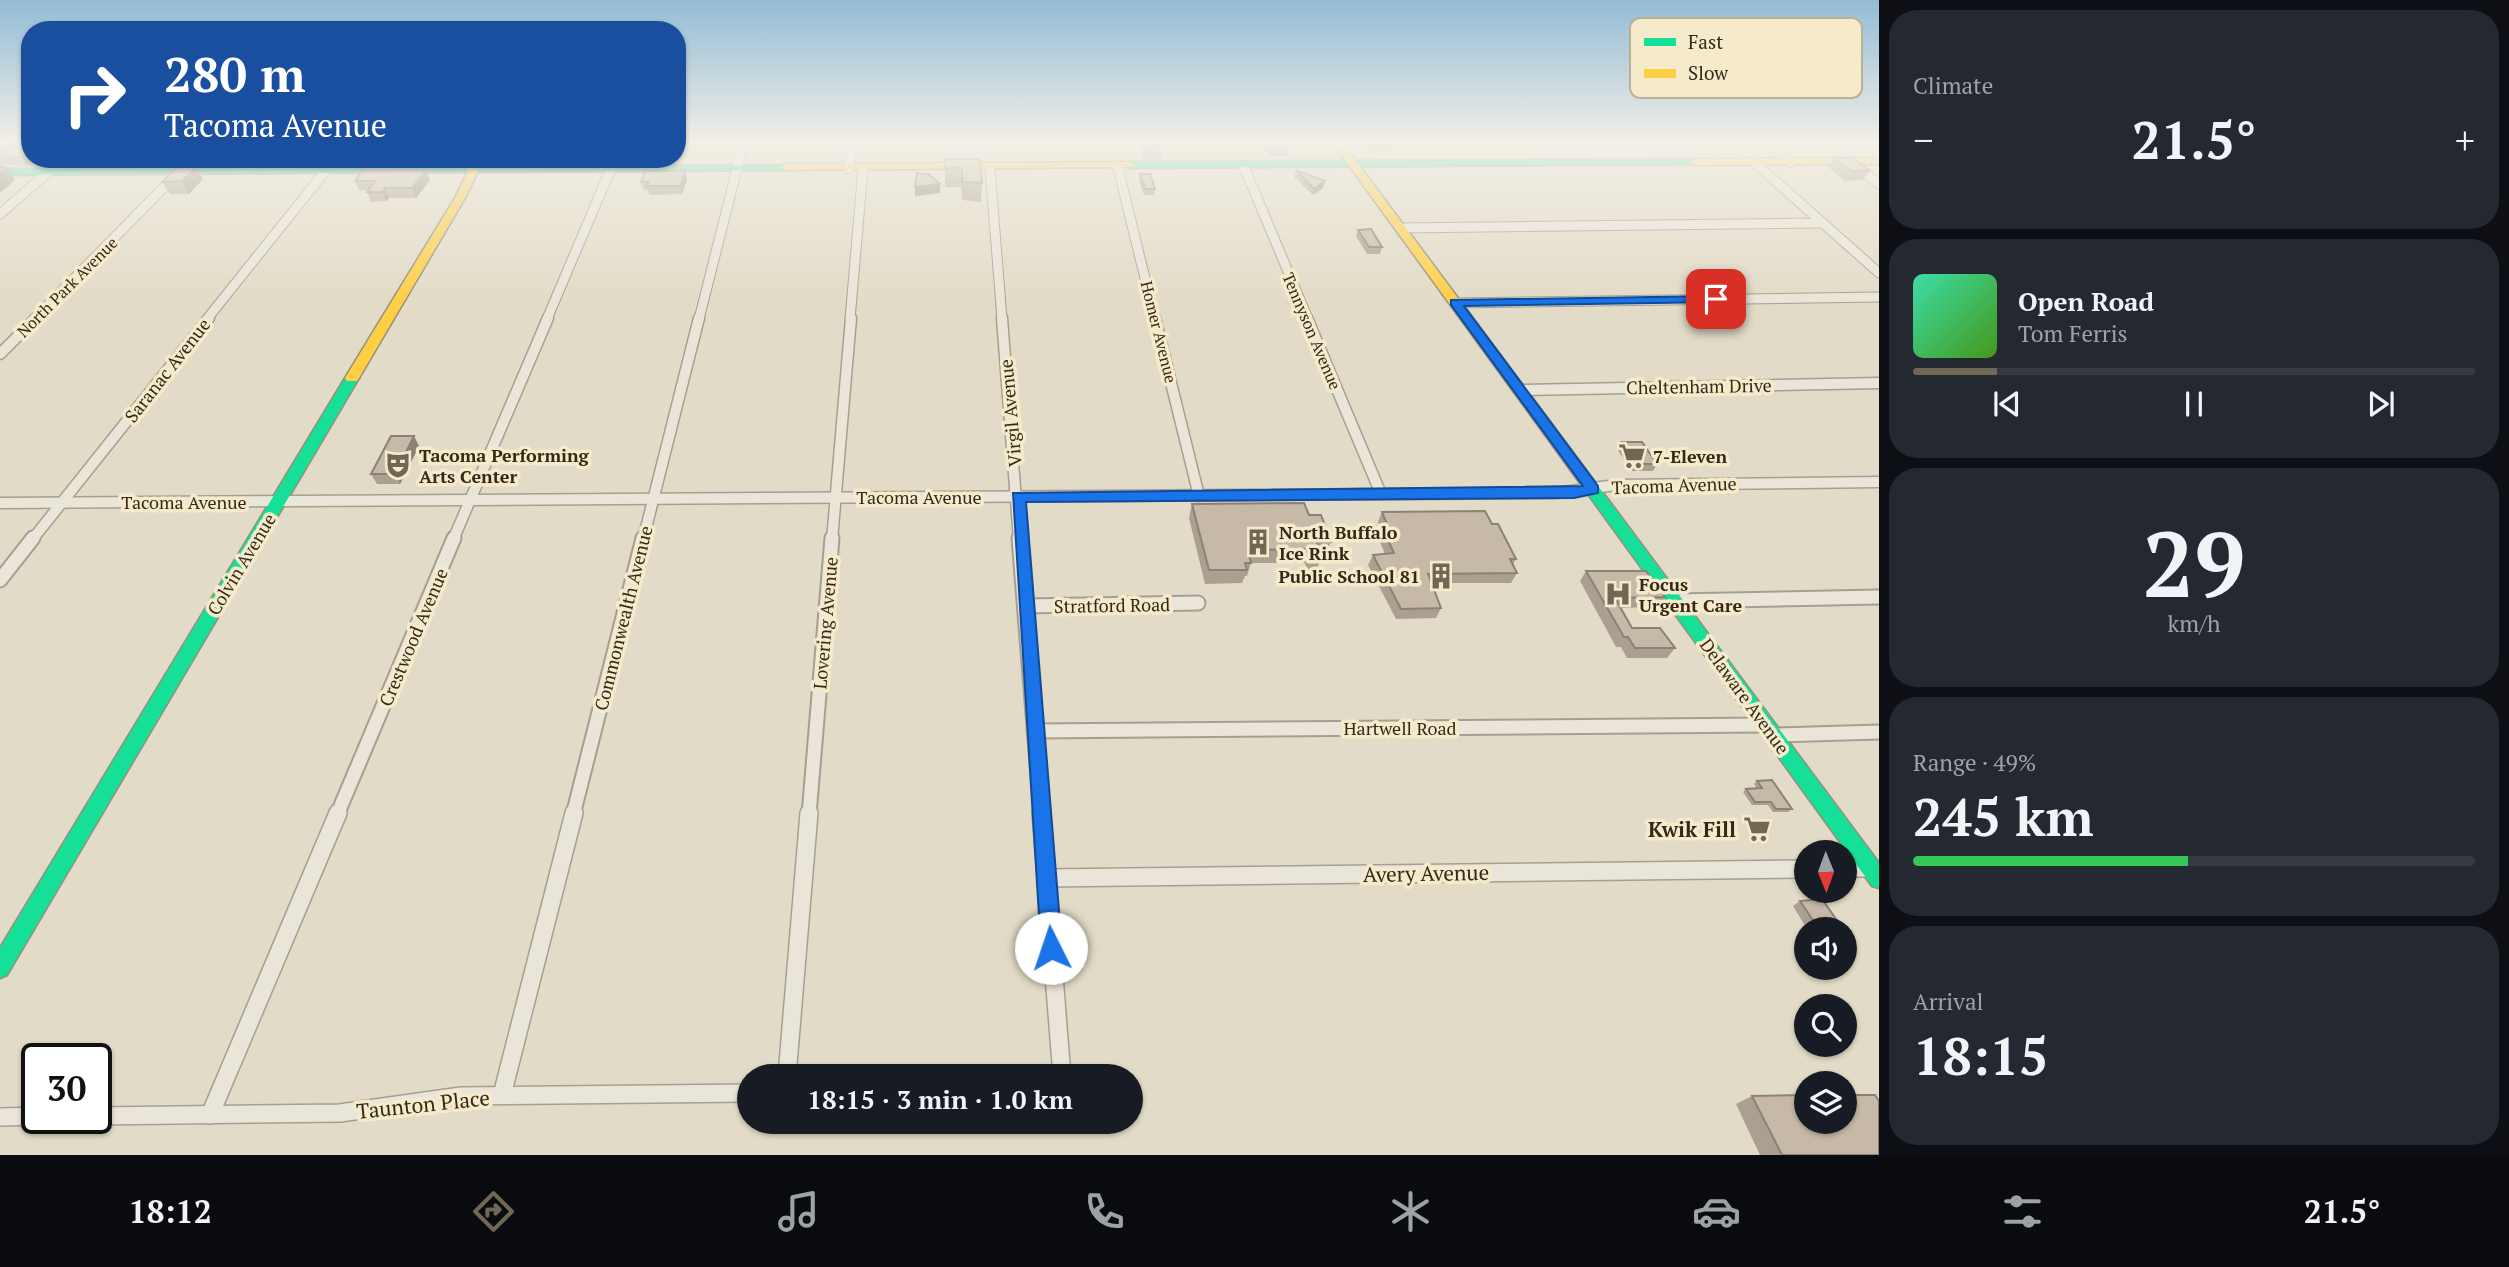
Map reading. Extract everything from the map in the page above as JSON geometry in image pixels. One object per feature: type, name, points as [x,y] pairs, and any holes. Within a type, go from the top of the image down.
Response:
[{"type":"street","points":[[0,214],[22,195]]},
{"type":"street","name":"North Park Avenue","points":[[0,354],[157,195]]},
{"type":"street","name":"Saranac Avenue","points":[[0,580],[306,195]]},
{"type":"street","name":"Colvin Avenue","points":[[0,968],[278,502],[455,195]]},
{"type":"street","name":"Crestwood Avenue","points":[[210,1115],[599,195]]},
{"type":"street","name":"Commonwealth Avenue","points":[[502,1096],[731,195]]},
{"type":"street","name":"Lovering Avenue","points":[[788,1064],[836,497],[854,195]]},
{"type":"street","name":"Virgil Avenue","points":[[992,195],[1061,1064]]},
{"type":"street","name":"Homer Avenue","points":[[1125,195],[1199,496]]},
{"type":"street","name":"Tennyson Avenue","points":[[1256,195],[1381,494]]},
{"type":"street","name":"Delaware Avenue","points":[[1376,195],[1875,874]]},
{"type":"street","points":[[1791,195],[1879,273]]},
{"type":"street","points":[[1400,228],[1823,223]]},
{"type":"street","points":[[1455,303],[1879,297]]},
{"type":"street","name":"Cheltenham Drive","points":[[1519,390],[1879,383]]},
{"type":"street","name":"Tacoma Avenue","points":[[0,503],[1574,493],[1616,485],[1879,482]]},
{"type":"street","points":[[1675,601],[1879,597]]},
{"type":"street","name":"Stratford Road","points":[[1026,606],[1198,603]]},
{"type":"street","name":"Hartwell Road","points":[[1034,731],[1879,732]]},
{"type":"street","name":"Avery Avenue","points":[[1046,878],[1794,869]]},
{"type":"street","points":[[1857,871],[1875,874]]},
{"type":"street","name":"Taunton Place","points":[[112,1116],[340,1113],[461,1096],[737,1093]]},
{"type":"street","points":[[0,1116],[21,1116]]},
{"type":"building","points":[[1371,229],[1382,247],[1369,247],[1358,230]]},
{"type":"building","points":[[391,436],[414,436],[395,474],[371,474]]},
{"type":"building","points":[[1622,442],[1642,442],[1657,464],[1637,464]]},
{"type":"building","name":"North Buffalo Ice Rink","points":[[1304,503],[1309,515],[1321,515],[1331,542],[1317,542],[1322,556],[1312,556],[1310,549],[1248,550],[1251,563],[1245,563],[1247,570],[1209,570],[1192,504]]},
{"type":"building","name":"Public School 81","points":[[1485,511],[1492,524],[1498,524],[1516,559],[1510,559],[1517,573],[1428,574],[1441,608],[1401,609],[1373,555],[1394,553],[1381,525],[1387,524],[1382,512]]},
{"type":"building","points":[[1586,571],[1646,571],[1665,597],[1615,598],[1632,628],[1660,628],[1675,648],[1635,648],[1628,637],[1624,637]]},
{"type":"building","name":"Kwik Fill","points":[[1772,780],[1792,809],[1776,809],[1771,802],[1755,802],[1746,789],[1762,788],[1757,781]]},
{"type":"building","points":[[1801,903],[1825,903],[1835,917],[1811,917]]},
{"type":"building","points":[[1794,1095],[1794,1134],[1857,1134],[1857,1095],[1875,1095],[1879,1101],[1879,1155],[1782,1155],[1752,1096]]},
{"type":"traffic: fast","points":[[0,968],[352,378]]},
{"type":"traffic: fast","points":[[1540,418],[1879,879]]},
{"type":"traffic: slow","points":[[352,378],[461,195]]},
{"type":"traffic: slow","points":[[1376,195],[1540,418]]},
{"type":"place","name":"7-Eleven","points":[[1632,456]]},
{"type":"place","name":"Tacoma Performing Arts Center","points":[[398,465]]},
{"type":"place","name":"North Buffalo Ice Rink","points":[[1258,542]]},
{"type":"place","name":"Public School 81","points":[[1441,576]]},
{"type":"place","name":"Focus Urgent Care","points":[[1618,594]]},
{"type":"place","name":"Kwik Fill","points":[[1757,829]]},
{"type":"route","points":[[1051,948],[1018,497],[1574,493],[1593,489],[1455,303],[1716,299]]}]
